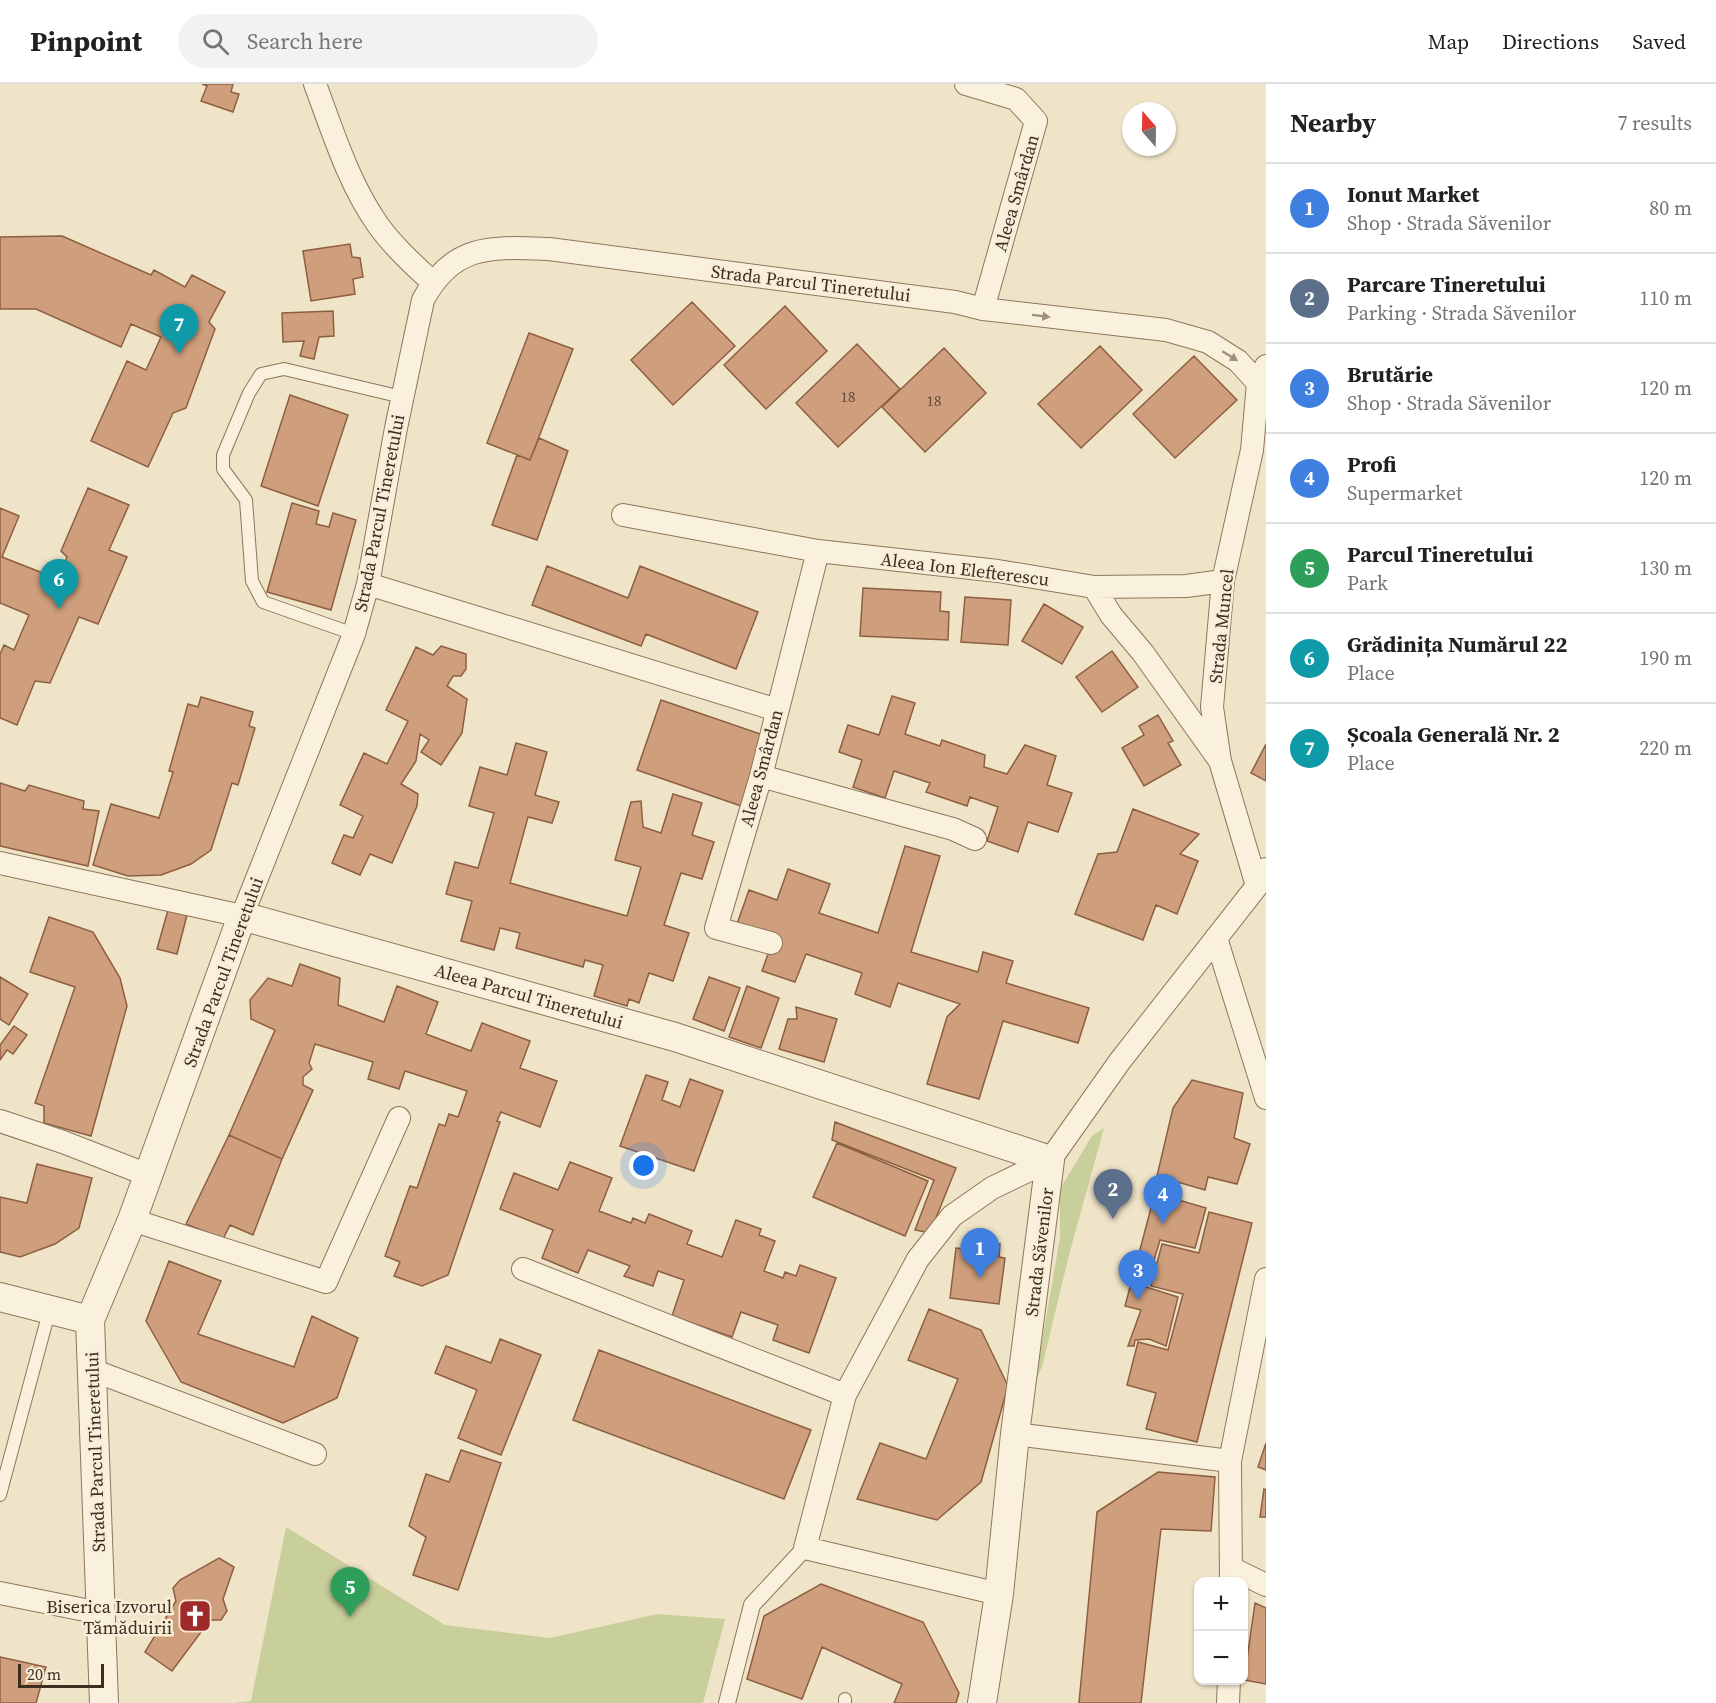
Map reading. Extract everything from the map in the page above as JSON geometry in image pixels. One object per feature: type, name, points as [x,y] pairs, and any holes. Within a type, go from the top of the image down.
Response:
[{"type":"street","points":[[315,84],[347,170],[377,224],[404,256],[432,282]]},
{"type":"street","name":"Aleea Smârdan","points":[[966,84],[1016,99],[1036,121],[983,309]]},
{"type":"street","name":"Strada Parcul Tineretului","points":[[104,1703],[90,1320],[132,1220],[242,916],[354,634],[368,584],[420,309],[432,282],[464,255],[503,248],[549,249],[955,302],[983,309],[1166,330],[1208,342],[1262,374]]},
{"type":"street","name":"Strada Muncel","points":[[1261,877],[1220,761],[1212,707],[1223,581],[1252,450],[1262,374]]},
{"type":"street","name":"Aleea Ion Elefterescu","points":[[623,515],[818,551],[998,571],[1094,587],[1186,586],[1223,581]]},
{"type":"street","name":"Aleea Smârdan","points":[[771,943],[716,928],[761,776],[818,551]]},
{"type":"street","points":[[368,584],[777,710]]},
{"type":"street","points":[[1094,587],[1111,615],[1143,653],[1220,761]]},
{"type":"street","points":[[761,776],[953,829],[975,839]]},
{"type":"street","name":"Aleea Parcul Tineretului","points":[[0,863],[242,916],[675,1037],[1050,1160]]},
{"type":"street","name":"Strada Săvenilor","points":[[982,1703],[999,1594],[1014,1434],[1050,1160],[1120,1061],[1261,877]]},
{"type":"street","points":[[1216,938],[1266,1098]]},
{"type":"street","points":[[132,1220],[326,1282],[399,1118]]},
{"type":"street","points":[[0,1121],[63,1142],[148,1175]]},
{"type":"street","points":[[727,1703],[752,1605],[805,1548],[845,1395],[918,1259],[952,1216],[992,1188],[1050,1160]]},
{"type":"street","points":[[523,1269],[845,1395]]},
{"type":"street","points":[[1266,1279],[1230,1461],[1231,1575],[1266,1585]]},
{"type":"street","points":[[0,1297],[49,1312],[90,1320]]},
{"type":"street","points":[[92,1370],[315,1455]]},
{"type":"street","points":[[1014,1434],[1230,1461]]},
{"type":"street","points":[[805,1548],[999,1594]]},
{"type":"street","points":[[0,1593],[100,1613]]},
{"type":"street","points":[[1228,1703],[1229,1685]]},
{"type":"lane","points":[[354,634],[263,602],[252,581],[246,500],[236,483],[223,469],[223,455],[249,393],[261,374],[284,369],[402,397]]},
{"type":"lane","points":[[0,1495],[49,1312]]},
{"type":"green space","points":[[1104,1128],[1069,1255],[1042,1367],[1035,1382],[1060,1237],[1060,1189],[1092,1136]]},
{"type":"green space","points":[[286,1527],[445,1625],[550,1638],[657,1614],[725,1619],[703,1703],[234,1703],[251,1701]]},
{"type":"building","points":[[202,84],[233,84],[231,92],[239,94],[233,112],[201,101],[207,86]]},
{"type":"building","points":[[62,236],[151,275],[154,270],[185,287],[192,275],[225,292],[209,322],[215,329],[186,408],[173,413],[148,467],[91,441],[127,361],[146,370],[161,337],[131,324],[121,347],[36,309],[0,309],[0,237]]},
{"type":"building","points":[[350,244],[352,257],[360,258],[363,277],[353,279],[355,294],[311,301],[303,251]]},
{"type":"building","points":[[692,302],[735,346],[673,405],[631,360]]},
{"type":"building","points":[[785,306],[827,351],[766,409],[724,365]]},
{"type":"building","points":[[333,311],[334,336],[319,337],[314,359],[300,356],[304,341],[283,342],[282,313]]},
{"type":"building","points":[[529,333],[573,349],[530,460],[487,443]]},
{"type":"building","points":[[857,344],[900,389],[838,447],[796,403]]},
{"type":"building","points":[[1100,346],[1142,390],[1081,448],[1038,404]]},
{"type":"building","points":[[944,348],[986,393],[925,452],[882,407]]},
{"type":"building","points":[[1194,356],[1237,400],[1175,458],[1133,414]]},
{"type":"building","points":[[290,395],[348,415],[318,506],[261,486]]},
{"type":"building","points":[[539,438],[568,451],[537,540],[492,525],[517,455],[530,460]]},
{"type":"building","points":[[88,488],[129,505],[109,550],[127,557],[98,624],[79,617],[50,683],[35,681],[17,725],[0,718],[0,654],[4,645],[14,650],[29,615],[0,603],[0,508],[19,516],[2,557],[58,579],[67,557],[61,551]]},
{"type":"building","points":[[292,503],[319,511],[316,524],[329,527],[333,513],[356,520],[331,610],[267,592]]},
{"type":"building","points":[[547,566],[628,598],[640,566],[758,612],[736,669],[646,634],[641,646],[532,605]]},
{"type":"building","points":[[863,588],[941,592],[940,611],[949,612],[948,640],[860,636]]},
{"type":"building","points":[[965,597],[1011,600],[1008,645],[961,642]]},
{"type":"building","points":[[1044,604],[1083,627],[1062,664],[1022,641]]},
{"type":"building","points":[[441,646],[466,654],[466,669],[461,676],[453,676],[447,686],[467,699],[462,733],[441,765],[421,752],[429,740],[420,734],[416,761],[401,784],[418,794],[417,806],[392,863],[370,854],[360,875],[332,863],[344,835],[353,838],[363,816],[340,805],[364,753],[387,764],[408,721],[386,710],[416,647],[433,655]]},
{"type":"building","points":[[1112,651],[1138,687],[1102,712],[1076,677]]},
{"type":"building","points":[[892,696],[915,703],[905,734],[940,746],[942,740],[985,755],[984,767],[1007,774],[1025,745],[1056,756],[1047,785],[1072,793],[1058,832],[1028,822],[1018,852],[987,841],[998,807],[970,797],[967,806],[926,792],[930,783],[894,771],[885,798],[853,787],[862,760],[839,752],[848,725],[879,735]]},
{"type":"building","points":[[201,697],[253,712],[249,726],[255,728],[238,785],[232,783],[211,850],[191,864],[161,875],[128,876],[93,865],[111,804],[159,818],[173,772],[169,771],[188,704],[198,707]]},
{"type":"building","points":[[661,700],[766,736],[741,806],[637,770]]},
{"type":"building","points":[[1158,715],[1173,741],[1168,743],[1181,765],[1144,786],[1122,748],[1144,735],[1139,726]]},
{"type":"building","points":[[516,743],[547,752],[535,795],[559,802],[552,823],[528,817],[510,883],[627,916],[641,867],[615,860],[631,802],[641,801],[643,827],[661,833],[673,794],[702,803],[692,835],[714,842],[702,879],[681,873],[664,925],[689,933],[673,981],[649,973],[639,1003],[629,999],[627,1006],[594,996],[603,965],[585,960],[583,967],[516,948],[520,933],[500,928],[494,950],[461,941],[472,901],[446,894],[455,862],[478,868],[494,813],[469,806],[480,767],[507,775]]},
{"type":"building","points":[[1266,744],[1266,781],[1251,773]]},
{"type":"building","points":[[0,783],[25,791],[29,785],[84,801],[83,809],[99,811],[88,866],[0,846]]},
{"type":"building","points":[[1133,809],[1199,834],[1180,854],[1198,861],[1177,914],[1156,905],[1143,940],[1075,914],[1098,854],[1117,852]]},
{"type":"building","points":[[905,846],[940,856],[911,952],[978,972],[983,952],[1013,961],[1006,983],[1089,1008],[1078,1043],[1003,1021],[979,1099],[927,1084],[947,1017],[960,1004],[898,983],[890,1007],[855,994],[862,973],[806,954],[795,982],[762,971],[774,937],[737,924],[749,890],[777,900],[788,869],[830,884],[819,913],[878,933]]},
{"type":"building","points":[[168,910],[187,915],[177,954],[157,949]]},
{"type":"building","points":[[49,917],[93,932],[120,978],[127,1006],[91,1136],[44,1123],[44,1106],[35,1103],[75,987],[30,972]]},
{"type":"building","points":[[300,964],[340,978],[338,1005],[384,1022],[397,986],[438,1002],[426,1034],[471,1051],[482,1023],[530,1041],[520,1068],[557,1081],[540,1127],[501,1112],[497,1121],[500,1122],[448,1275],[422,1286],[394,1276],[400,1262],[385,1256],[410,1186],[417,1188],[439,1124],[445,1126],[449,1114],[458,1117],[467,1091],[405,1071],[399,1089],[368,1079],[373,1062],[315,1044],[309,1063],[312,1069],[303,1077],[303,1085],[313,1090],[282,1159],[229,1135],[275,1030],[251,1019],[250,1000],[268,978],[292,986]]},
{"type":"building","points":[[0,977],[28,994],[9,1025],[0,1019]]},
{"type":"building","points":[[709,977],[740,988],[724,1031],[693,1019]]},
{"type":"building","points":[[747,986],[779,998],[761,1048],[729,1037]]},
{"type":"building","points":[[796,1007],[837,1019],[824,1062],[779,1049],[788,1019],[797,1019]]},
{"type":"building","points":[[14,1026],[27,1035],[13,1054],[7,1050],[0,1060],[0,1045]]},
{"type":"building","points":[[646,1075],[668,1082],[662,1100],[680,1107],[690,1079],[723,1091],[694,1171],[620,1146]]},
{"type":"building","points":[[1192,1080],[1243,1093],[1234,1138],[1250,1144],[1237,1184],[1208,1177],[1205,1190],[1157,1176],[1173,1108]]},
{"type":"building","points":[[835,1122],[956,1168],[930,1233],[915,1230],[934,1180],[832,1140]]},
{"type":"building","points":[[229,1135],[282,1159],[253,1235],[230,1225],[223,1239],[186,1224]]},
{"type":"building","points":[[837,1143],[928,1181],[905,1236],[813,1197]]},
{"type":"building","points":[[570,1162],[612,1178],[599,1211],[631,1223],[633,1218],[645,1223],[649,1214],[692,1231],[687,1244],[722,1257],[736,1220],[761,1229],[759,1235],[775,1241],[764,1271],[783,1278],[785,1272],[796,1276],[800,1265],[836,1278],[809,1353],[773,1340],[778,1325],[741,1312],[732,1337],[672,1316],[684,1280],[658,1271],[653,1286],[624,1276],[630,1266],[588,1250],[578,1273],[542,1258],[553,1230],[500,1209],[514,1173],[558,1190]]},
{"type":"building","points":[[37,1164],[92,1178],[79,1228],[55,1244],[20,1257],[0,1252],[0,1197],[27,1203]]},
{"type":"building","points":[[1155,1193],[1206,1208],[1195,1248],[1160,1240],[1146,1287],[1178,1297],[1166,1346],[1149,1339],[1135,1340],[1134,1346],[1128,1346],[1141,1310],[1125,1306]]},
{"type":"building","points":[[1209,1212],[1252,1223],[1197,1442],[1146,1429],[1156,1393],[1127,1385],[1138,1342],[1168,1350],[1183,1294],[1151,1286],[1162,1244],[1199,1253]]},
{"type":"building","points":[[969,1240],[1000,1244],[999,1257],[1005,1258],[999,1304],[950,1298],[956,1248],[967,1249]]},
{"type":"building","points":[[169,1261],[221,1281],[198,1334],[294,1367],[312,1316],[358,1338],[337,1398],[283,1423],[181,1382],[146,1321]]},
{"type":"building","points":[[929,1309],[981,1330],[1008,1386],[981,1482],[937,1520],[857,1499],[880,1443],[926,1459],[958,1379],[908,1360]]},
{"type":"building","points":[[500,1339],[541,1355],[501,1455],[458,1438],[477,1390],[435,1373],[446,1346],[491,1363]]},
{"type":"building","points":[[599,1350],[811,1430],[784,1499],[573,1420]]},
{"type":"building","points":[[1266,1443],[1266,1470],[1258,1467]]},
{"type":"building","points":[[461,1450],[501,1463],[458,1590],[413,1575],[426,1537],[409,1526],[426,1474],[449,1482]]},
{"type":"building","points":[[1158,1472],[1215,1477],[1211,1531],[1161,1529],[1141,1703],[1079,1703],[1097,1512]]},
{"type":"building","points":[[1264,1489],[1266,1490],[1266,1517],[1260,1517]]},
{"type":"building","name":"Biserica Izvorul Tămăduirii","points":[[219,1558],[234,1567],[223,1599],[227,1611],[221,1620],[210,1620],[172,1671],[145,1652],[176,1601],[173,1588],[180,1580]]},
{"type":"building","points":[[821,1584],[923,1622],[959,1693],[956,1703],[894,1703],[902,1684],[822,1647],[802,1699],[747,1679],[764,1616]]},
{"type":"building","points":[[1255,1603],[1266,1608],[1266,1684],[1248,1681],[1248,1652]]},
{"type":"building","points":[[0,1657],[46,1667],[36,1703],[0,1703]]},
{"type":"place","name":"Școala Generală Nr. 2","points":[[179,354]]},
{"type":"place","name":"Grădinița Numărul 22","points":[[59,609]]},
{"type":"place","name":"Parcare Tineretului","points":[[1113,1219]]},
{"type":"place","name":"Profi","points":[[1163,1224]]},
{"type":"place","name":"Ionut Market","points":[[980,1278]]},
{"type":"place","name":"Brutărie","points":[[1138,1300]]},
{"type":"place","name":"Biserica Izvorul Tămăduirii","points":[[195,1616]]},
{"type":"place","name":"Parcul Tineretului","points":[[350,1617]]}]
